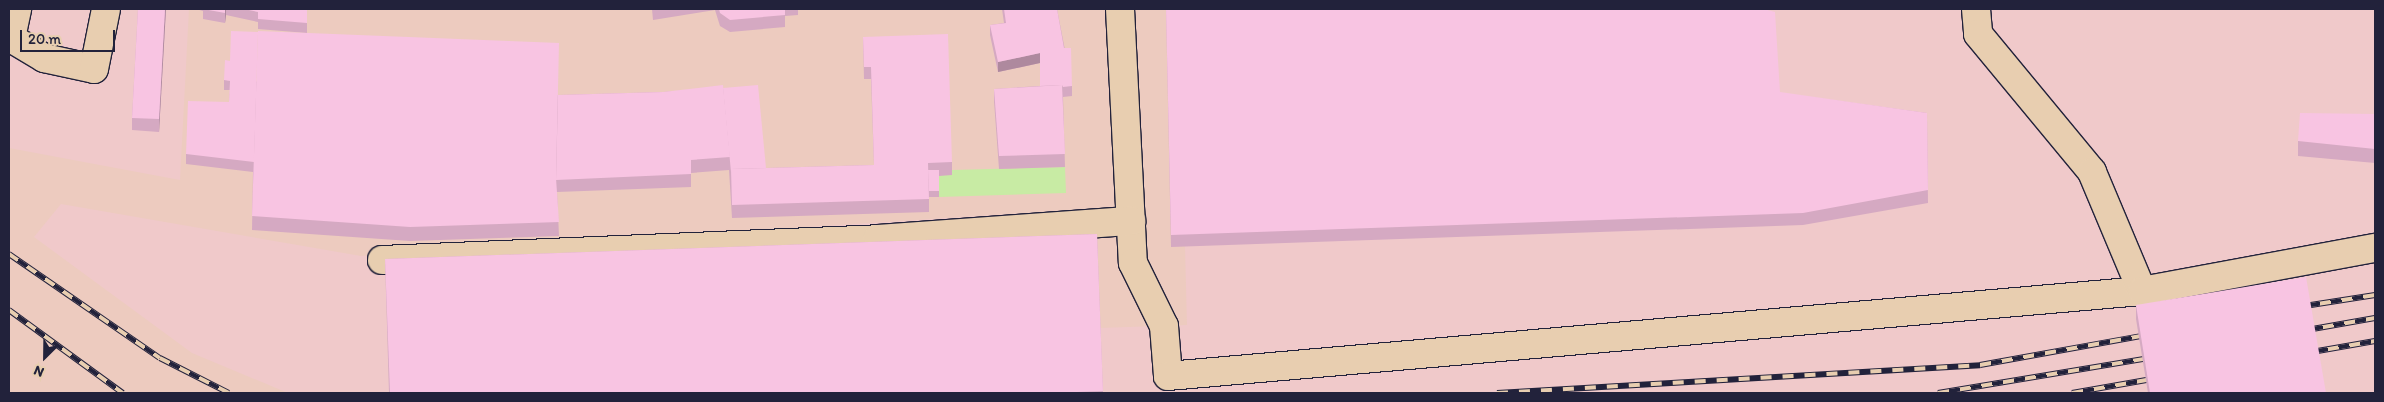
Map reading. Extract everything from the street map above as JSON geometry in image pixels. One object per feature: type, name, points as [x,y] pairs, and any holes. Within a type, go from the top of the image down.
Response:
[{"type":"lane","points":[[17,9],[10,37],[44,58],[94,69],[106,9]]},
{"type":"lane","points":[[1120,9],[1133,263],[1164,326],[1168,376],[2142,291],[2375,248]]},
{"type":"lane","points":[[1976,9],[1978,34],[2092,172],[2142,291]]},
{"type":"lane","points":[[382,260],[878,239],[1131,221]]},
{"type":"shaded area","points":[[9,9],[189,9],[180,180],[9,148]]},
{"type":"shaded area","points":[[1166,9],[2375,9],[2375,393],[288,393],[192,353],[34,237],[61,204],[361,256],[1089,209],[1099,328],[1187,325],[1185,247]]},
{"type":"green space","points":[[1065,167],[1066,193],[939,197],[939,176],[952,170]]},
{"type":"building","points":[[138,9],[165,9],[159,119],[132,118]]},
{"type":"building","points":[[203,9],[225,9],[225,13]]},
{"type":"building","points":[[244,9],[307,9],[307,23],[258,19],[258,12]]},
{"type":"building","points":[[719,9],[785,9],[785,15],[730,20],[720,13]]},
{"type":"building","points":[[1004,9],[1057,9],[1064,48],[1071,48],[1072,86],[1040,86],[1040,53],[998,62],[990,25],[1006,23]]},
{"type":"building","points":[[1166,9],[1764,9],[1775,12],[1780,92],[1927,113],[1928,190],[1803,213],[1171,235]]},
{"type":"building","points":[[231,31],[258,32],[254,162],[186,154],[188,101],[229,102],[230,81],[224,80],[225,60],[230,61]]},
{"type":"building","points":[[258,31],[559,43],[556,178],[559,222],[410,227],[252,216]]},
{"type":"building","points":[[948,34],[952,162],[928,163],[929,199],[732,205],[731,169],[874,165],[871,67],[864,67],[863,37]]},
{"type":"building","points":[[723,85],[730,157],[691,160],[691,174],[556,180],[558,95],[663,92]]},
{"type":"building","points":[[758,85],[766,168],[731,169],[731,172],[723,88]]},
{"type":"building","points":[[1062,85],[1065,154],[999,156],[994,89]]},
{"type":"building","points":[[2300,113],[2375,114],[2375,149],[2298,141]]},
{"type":"building","points":[[928,170],[939,170],[939,191],[929,191]]},
{"type":"building","points":[[1097,234],[1103,391],[1051,393],[390,393],[385,259]]},
{"type":"building","points":[[2306,277],[2326,393],[2150,393],[2136,305]]},
{"type":"railway","points":[[9,254],[160,358],[229,393]]},
{"type":"railway","points":[[2298,307],[2375,295]]},
{"type":"railway","points":[[9,310],[123,393]]},
{"type":"railway","points":[[2301,331],[2375,318]]},
{"type":"railway","points":[[1497,393],[1980,365],[2153,334]]},
{"type":"railway","points":[[2306,353],[2375,341]]},
{"type":"railway","points":[[1938,393],[2156,357]]},
{"type":"railway","points":[[2072,393],[2158,378]]}]
